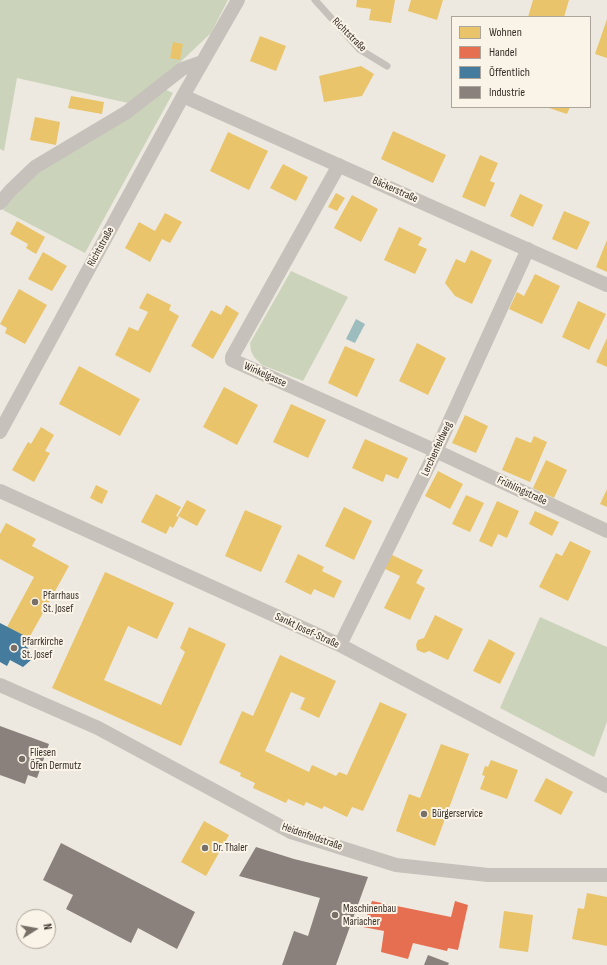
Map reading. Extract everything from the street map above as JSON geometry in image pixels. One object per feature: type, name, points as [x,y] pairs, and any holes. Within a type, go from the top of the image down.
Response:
[{"type":"street","name":"Richtstraße","points":[[0,432],[183,96],[238,0]]},
{"type":"street","points":[[0,203],[35,167],[128,112],[182,69],[202,62]]},
{"type":"street","name":"Bäckerstraße","points":[[183,96],[607,285]]},
{"type":"street","name":"Winkelgasse","points":[[339,165],[232,359],[436,451]]},
{"type":"street","name":"Lerchenfeldweg","points":[[340,646],[436,451],[528,249]]},
{"type":"street","name":"Frühlingstraße","points":[[436,451],[607,531]]},
{"type":"street","name":"Sankt Josef-Straße","points":[[0,490],[340,646],[607,786]]},
{"type":"street","name":"Heidenfeldstraße","points":[[0,685],[98,728],[290,832],[396,864],[488,875],[607,875]]},
{"type":"lane","name":"Richtstraße","points":[[315,0],[359,49],[386,66]]},
{"type":"green space","points":[[0,0],[228,0],[211,33],[172,70],[128,103],[17,78],[4,151],[0,149]]},
{"type":"green space","points":[[164,89],[173,93],[85,253],[3,210],[20,190],[41,170]]},
{"type":"green space","points":[[291,271],[348,297],[303,381],[262,365],[254,357],[251,351],[250,343]]},
{"type":"green space","points":[[540,617],[607,647],[607,722],[594,757],[500,708]]},
{"type":"water","points":[[356,319],[365,324],[355,343],[346,339]]},
{"type":"building: Wohnen","points":[[357,0],[395,0],[391,23],[369,20],[371,9],[356,7]]},
{"type":"building: Wohnen","points":[[411,0],[443,0],[437,20],[408,11]]},
{"type":"building: Wohnen","points":[[533,0],[569,0],[564,16],[528,16]]},
{"type":"building: Wohnen","points":[[607,19],[607,58],[595,54]]},
{"type":"building: Wohnen","points":[[260,36],[286,46],[276,71],[250,61]]},
{"type":"building: Wohnen","points":[[173,42],[183,44],[180,60],[170,58]]},
{"type":"building: Wohnen","points":[[361,66],[374,74],[362,96],[324,102],[319,76]]},
{"type":"building: Wohnen","points":[[71,96],[104,102],[102,114],[68,108]]},
{"type":"building: Wohnen","points":[[549,108],[570,108],[567,114]]},
{"type":"building: Wohnen","points":[[35,117],[60,122],[56,145],[30,140]]},
{"type":"building: Wohnen","points":[[393,131],[446,155],[433,183],[381,159]]},
{"type":"building: Wohnen","points":[[228,132],[268,151],[249,190],[210,171]]},
{"type":"building: Wohnen","points":[[480,155],[498,163],[490,181],[495,183],[485,207],[462,197]]},
{"type":"building: Wohnen","points":[[283,164],[308,177],[296,201],[270,188]]},
{"type":"building: Wohnen","points":[[336,193],[345,198],[337,211],[328,207]]},
{"type":"building: Wohnen","points":[[520,194],[543,205],[533,227],[510,216]]},
{"type":"building: Wohnen","points":[[352,195],[378,209],[361,242],[334,228]]},
{"type":"building: Wohnen","points":[[564,211],[590,222],[577,250],[552,239]]},
{"type":"building: Wohnen","points":[[165,213],[182,222],[170,243],[162,239],[150,262],[125,248],[139,222],[155,231]]},
{"type":"building: Wohnen","points":[[17,221],[45,237],[36,254],[26,248],[28,244],[10,234]]},
{"type":"building: Wohnen","points":[[399,227],[422,238],[418,245],[427,249],[415,274],[384,260]]},
{"type":"building: Wohnen","points":[[607,240],[607,272],[596,267]]},
{"type":"building: Wohnen","points":[[471,250],[492,260],[472,304],[455,296],[445,283],[456,259],[465,263]]},
{"type":"building: Wohnen","points":[[43,252],[67,266],[52,291],[28,279]]},
{"type":"building: Wohnen","points":[[535,274],[560,286],[542,324],[509,309],[517,292],[524,296]]},
{"type":"building: Wohnen","points":[[19,289],[47,305],[25,344],[5,333],[7,328],[0,324]]},
{"type":"building: Wohnen","points":[[147,293],[171,305],[169,310],[179,316],[150,373],[115,355],[129,327],[138,331],[148,312],[139,308]]},
{"type":"building: Wohnen","points":[[578,301],[606,314],[589,350],[562,337]]},
{"type":"building: Wohnen","points":[[226,305],[239,313],[213,359],[191,346],[211,310],[221,315]]},
{"type":"building: Wohnen","points":[[607,338],[607,367],[596,362]]},
{"type":"building: Wohnen","points":[[417,343],[446,358],[428,395],[399,381]]},
{"type":"building: Wohnen","points":[[345,346],[375,359],[357,397],[328,383]]},
{"type":"building: Wohnen","points":[[79,366],[140,399],[120,436],[59,404]]},
{"type":"building: Wohnen","points":[[224,387],[258,405],[237,445],[203,427]]},
{"type":"building: Wohnen","points":[[291,404],[326,420],[308,458],[273,442]]},
{"type":"building: Wohnen","points":[[465,415],[488,426],[476,453],[452,443]]},
{"type":"building: Wohnen","points":[[41,427],[54,435],[45,451],[50,453],[34,482],[12,470],[28,442],[31,444]]},
{"type":"building: Wohnen","points":[[534,436],[547,442],[530,482],[502,470],[516,437],[531,443]]},
{"type":"building: Wohnen","points":[[365,439],[408,458],[398,479],[386,474],[383,482],[352,468]]},
{"type":"building: Wohnen","points":[[546,460],[567,470],[554,498],[533,488]]},
{"type":"building: Wohnen","points":[[438,471],[463,484],[450,509],[425,496]]},
{"type":"building: Wohnen","points":[[96,485],[108,491],[102,504],[90,498]]},
{"type":"building: Wohnen","points":[[607,489],[607,507],[600,504]]},
{"type":"building: Wohnen","points":[[156,494],[181,507],[176,516],[179,517],[173,528],[170,526],[166,534],[141,522]]},
{"type":"building: Wohnen","points":[[466,495],[484,503],[470,532],[452,524]]},
{"type":"building: Wohnen","points":[[187,500],[206,510],[197,526],[178,516]]},
{"type":"building: Wohnen","points":[[497,501],[519,511],[507,538],[498,534],[492,547],[479,541]]},
{"type":"building: Wohnen","points":[[344,507],[372,521],[354,560],[325,546]]},
{"type":"building: Wohnen","points":[[245,510],[282,526],[261,572],[225,556]]},
{"type":"building: Wohnen","points":[[535,511],[559,522],[552,536],[529,524]]},
{"type":"building: Wohnen","name":"Pfarrhaus St. Josef","points":[[6,523],[36,539],[32,546],[69,566],[29,638],[7,627],[34,577],[0,559],[0,534]]},
{"type":"building: Wohnen","points":[[570,541],[591,551],[568,601],[539,587],[556,553],[562,556]]},
{"type":"building: Wohnen","points":[[298,554],[324,567],[322,571],[342,581],[334,598],[314,589],[311,595],[285,582]]},
{"type":"building: Wohnen","points":[[390,554],[423,570],[416,583],[425,588],[410,620],[384,608],[400,576],[383,568]]},
{"type":"building: Wohnen","points":[[105,572],[174,603],[157,639],[128,626],[104,680],[161,705],[185,652],[180,648],[189,627],[226,644],[181,746],[52,688]]},
{"type":"building: Wohnen","points":[[435,615],[463,629],[448,660],[429,651],[424,653],[417,650],[416,645],[418,640],[424,638]]},
{"type":"building: Wohnen","points":[[489,639],[515,653],[500,684],[473,671]]},
{"type":"building: Wohnen","points":[[280,655],[336,681],[319,718],[300,709],[305,698],[291,692],[265,751],[309,772],[312,765],[336,776],[339,772],[347,775],[380,702],[407,714],[363,811],[352,807],[347,817],[324,806],[322,809],[306,802],[304,806],[288,799],[286,803],[253,788],[255,783],[240,776],[241,773],[219,763],[242,711],[253,716]]},
{"type":"building: Wohnen","name":"Bürgerservice","points":[[441,744],[469,754],[435,846],[396,831],[409,794],[420,798]]},
{"type":"building: Wohnen","points":[[491,760],[518,770],[507,799],[480,789],[485,776],[482,775],[485,766],[488,767]]},
{"type":"building: Wohnen","points":[[546,778],[573,792],[561,815],[534,801]]},
{"type":"building: Wohnen","name":"Dr. Thaler","points":[[204,821],[229,835],[206,876],[181,862]]},
{"type":"building: Wohnen","points":[[587,893],[607,897],[607,946],[572,939],[578,908],[584,909]]},
{"type":"building: Wohnen","points":[[504,911],[533,915],[528,952],[499,948]]},
{"type":"building: Handel","points":[[372,901],[451,917],[455,901],[468,905],[458,950],[448,948],[447,951],[413,943],[408,959],[381,952],[384,931],[363,927]]},
{"type":"building: Öffentlich","name":"Pfarrkirche St. Josef","points":[[0,623],[29,638],[25,645],[31,651],[31,660],[23,667],[10,660],[7,666],[0,662]]},
{"type":"building: Industrie","name":"Fliesen Öfen Dermutz","points":[[0,726],[49,744],[37,778],[28,775],[25,784],[0,775]]},
{"type":"building: Industrie","points":[[61,843],[195,912],[177,949],[138,928],[131,943],[66,909],[73,895],[43,880]]},
{"type":"building: Industrie","name":"Maschinenbau Mariacher","points":[[256,847],[294,859],[368,877],[336,965],[282,965],[294,931],[308,936],[320,898],[239,876]]},
{"type":"building: Industrie","points":[[428,955],[449,963],[448,965],[424,965]]},
{"type":"place","name":"Pfarrhaus St. Josef","points":[[35,602]]},
{"type":"place","name":"Pfarrkirche St. Josef","points":[[14,648]]},
{"type":"place","name":"Fliesen Öfen Dermutz","points":[[22,759]]},
{"type":"place","name":"Bürgerservice","points":[[424,814]]},
{"type":"place","name":"Dr. Thaler","points":[[205,848]]},
{"type":"place","name":"Maschinenbau Mariacher","points":[[335,915]]}]
